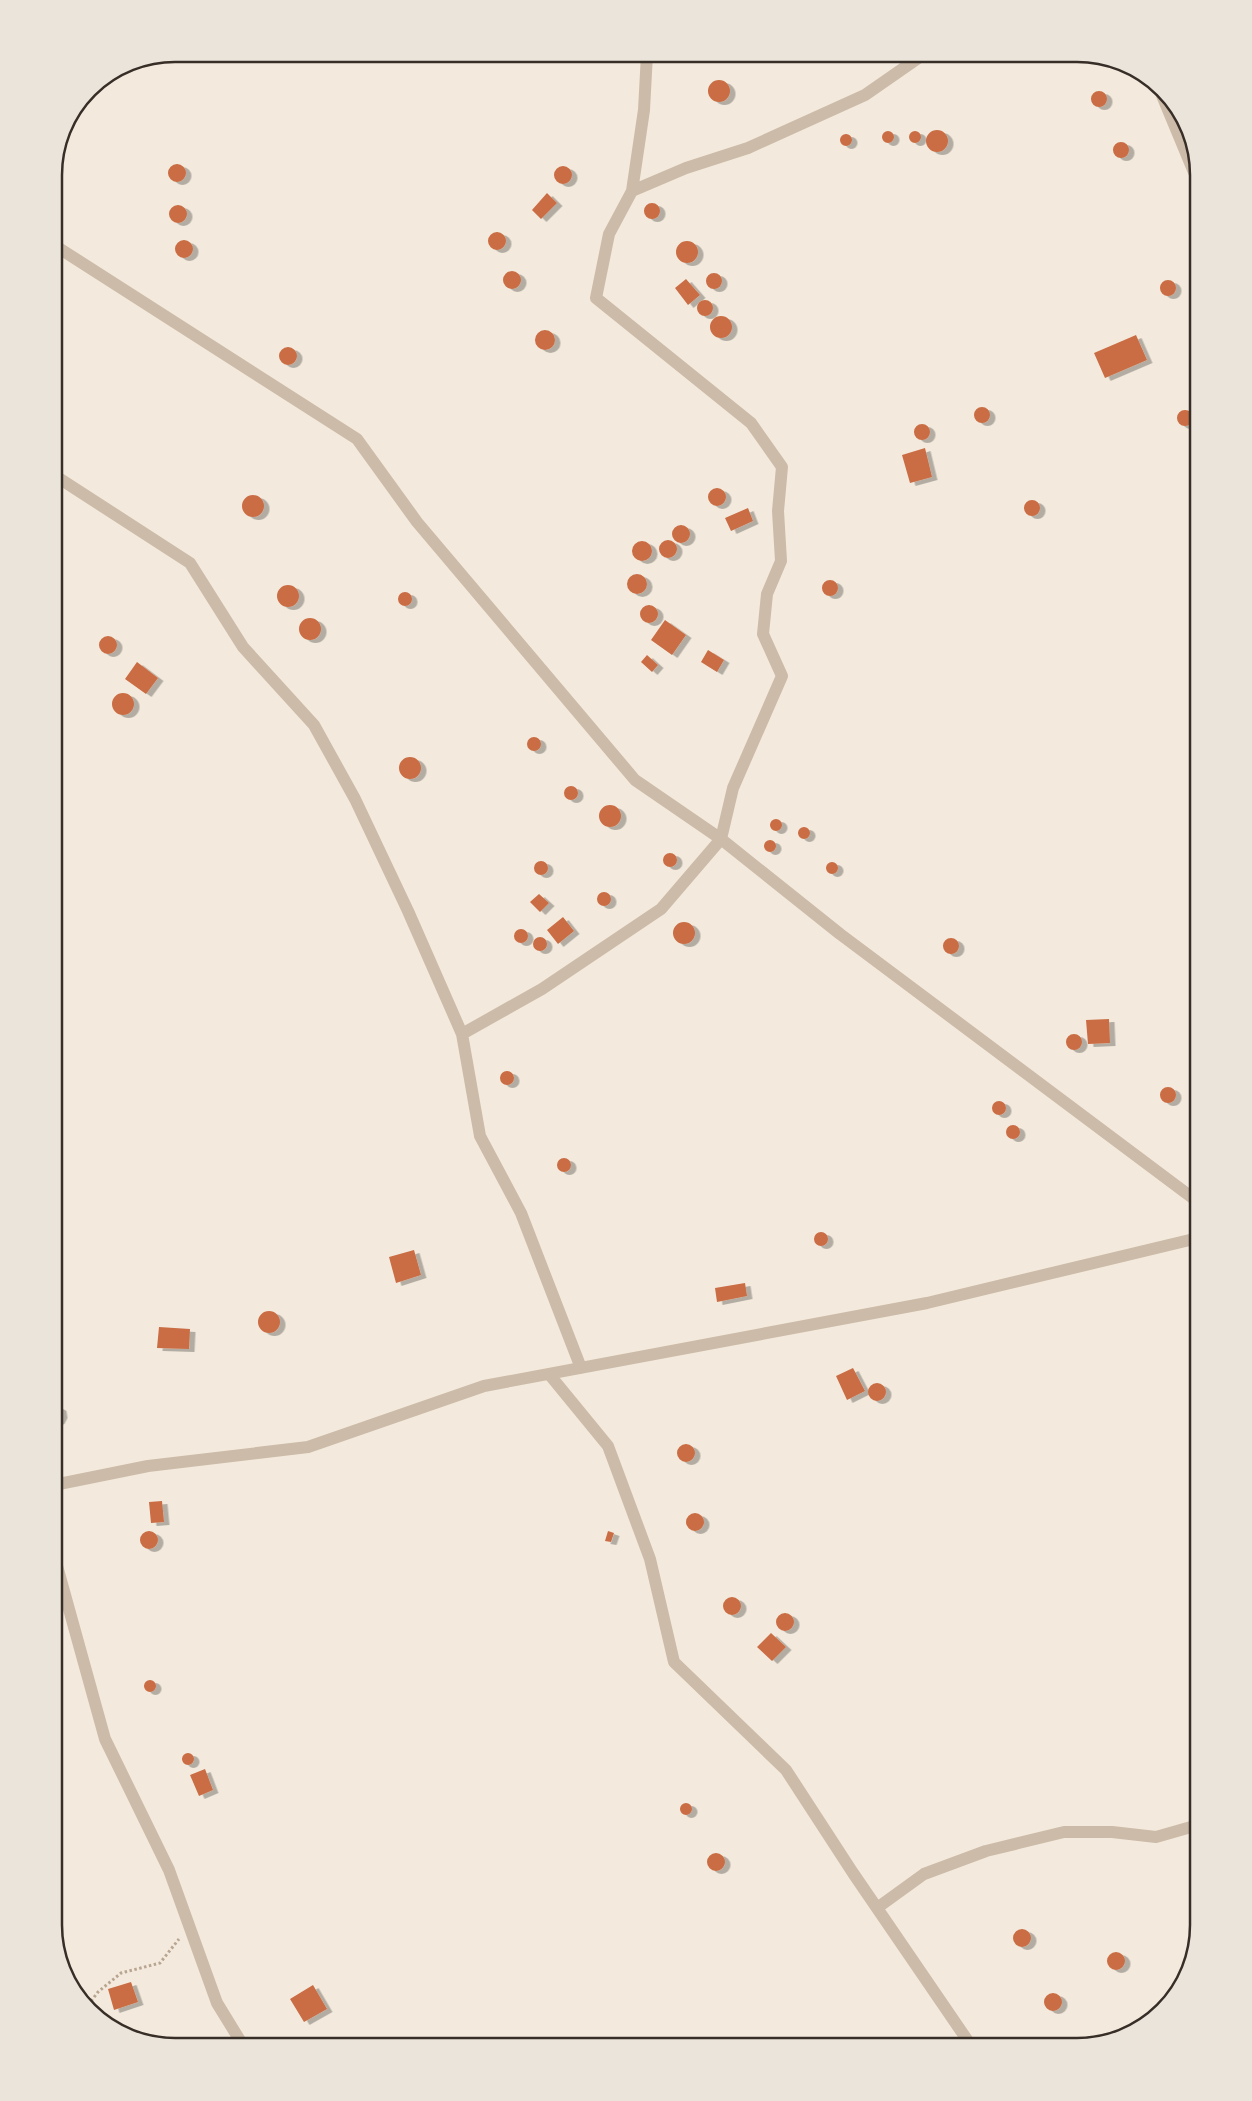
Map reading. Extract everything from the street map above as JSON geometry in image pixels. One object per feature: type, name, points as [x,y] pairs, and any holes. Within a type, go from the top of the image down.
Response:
[{"type":"street","points":[[462,1034],[542,989],[661,909],[721,839],[733,788],[782,676],[763,634],[767,594],[780,561],[778,511],[782,467],[751,423],[596,298],[609,234],[632,191],[644,110],[647,63]]},
{"type":"street","points":[[632,191],[686,168],[748,148],[865,95],[911,63]]},
{"type":"street","points":[[1167,108],[1187,157]]},
{"type":"street","points":[[63,251],[357,440],[417,522],[635,780],[721,839],[840,934],[1190,1196]]},
{"type":"street","points":[[63,481],[190,563],[243,647],[314,725],[355,799],[408,910],[462,1034],[480,1136],[521,1213],[581,1368]]},
{"type":"street","points":[[63,1483],[148,1466],[308,1447],[484,1386],[927,1303],[1190,1240]]},
{"type":"street","points":[[549,1374],[608,1446],[650,1559],[674,1662],[786,1770],[966,2038]]},
{"type":"street","points":[[63,1587],[106,1739],[169,1870],[217,2003],[238,2038]]},
{"type":"street","points":[[877,1908],[924,1874],[986,1851],[1064,1832],[1112,1832],[1156,1837],[1190,1827]]},
{"type":"path","points":[[91,2001],[98,1992],[121,1973],[160,1963],[190,1928]]},
{"type":"building","points":[[719,80],[727,83],[730,91],[727,99],[719,102],[711,99],[708,91],[711,83]]},
{"type":"building","points":[[1096,91],[1102,91],[1107,96],[1105,105],[1096,107],[1091,102],[1091,96]]},
{"type":"building","points":[[937,130],[945,133],[948,141],[945,149],[937,152],[929,149],[926,141],[929,133]]},
{"type":"building","points":[[886,131],[890,131],[894,137],[890,143],[886,143],[882,139],[882,135]]},
{"type":"building","points":[[913,131],[917,131],[921,137],[917,143],[913,143],[909,139],[909,135]]},
{"type":"building","points":[[844,134],[848,134],[852,140],[848,146],[844,146],[840,142],[840,138]]},
{"type":"building","points":[[1118,142],[1124,142],[1129,147],[1127,156],[1118,158],[1113,153],[1113,147]]},
{"type":"building","points":[[177,164],[183,167],[186,173],[183,179],[177,182],[171,179],[168,173],[171,167]]},
{"type":"building","points":[[563,166],[569,169],[572,175],[569,181],[563,184],[557,181],[554,175],[557,169]]},
{"type":"building","points":[[547,193],[557,203],[541,219],[532,210]]},
{"type":"building","points":[[649,203],[655,203],[660,208],[658,217],[649,219],[644,214],[644,208]]},
{"type":"building","points":[[178,205],[184,208],[187,214],[184,220],[178,223],[172,220],[169,214],[172,208]]},
{"type":"building","points":[[497,232],[503,235],[506,241],[503,247],[497,250],[491,247],[488,241],[491,235]]},
{"type":"building","points":[[184,240],[190,243],[193,249],[190,255],[184,258],[178,255],[175,249],[178,243]]},
{"type":"building","points":[[687,241],[695,244],[698,252],[695,260],[687,263],[679,260],[676,252],[679,244]]},
{"type":"building","points":[[512,271],[518,274],[521,280],[518,286],[512,289],[506,286],[503,280],[506,274]]},
{"type":"building","points":[[711,273],[717,273],[722,278],[720,287],[711,289],[706,284],[706,278]]},
{"type":"building","points":[[686,279],[700,295],[688,305],[675,288]]},
{"type":"building","points":[[1165,280],[1171,280],[1176,285],[1174,294],[1165,296],[1160,291],[1160,285]]},
{"type":"building","points":[[702,300],[708,300],[713,305],[711,314],[702,316],[697,311],[697,305]]},
{"type":"building","points":[[721,316],[729,319],[732,327],[729,335],[721,338],[713,335],[710,327],[713,319]]},
{"type":"building","points":[[541,330],[549,330],[555,336],[555,344],[549,350],[541,350],[535,344],[535,336]]},
{"type":"building","points":[[1136,335],[1147,360],[1105,378],[1094,353]]},
{"type":"building","points":[[288,347],[294,350],[297,356],[294,362],[288,365],[282,362],[279,356],[282,350]]},
{"type":"building","points":[[979,407],[985,407],[990,412],[988,421],[979,423],[974,418],[974,412]]},
{"type":"building","points":[[1182,410],[1190,411],[1190,425],[1182,426],[1177,421],[1177,415]]},
{"type":"building","points":[[919,424],[925,424],[930,429],[928,438],[919,440],[914,435],[914,429]]},
{"type":"building","points":[[925,448],[932,477],[910,483],[902,455]]},
{"type":"building","points":[[717,488],[723,491],[726,497],[723,503],[717,506],[711,503],[708,497],[711,491]]},
{"type":"building","points":[[253,495],[261,498],[264,506],[261,514],[253,517],[245,514],[242,506],[245,498]]},
{"type":"building","points":[[1029,500],[1035,500],[1040,505],[1038,514],[1029,516],[1024,511],[1024,505]]},
{"type":"building","points":[[748,508],[753,521],[731,531],[725,518]]},
{"type":"building","points":[[681,525],[687,528],[690,534],[687,540],[681,543],[675,540],[672,534],[675,528]]},
{"type":"building","points":[[668,540],[674,543],[677,549],[674,555],[668,558],[662,555],[659,549],[662,543]]},
{"type":"building","points":[[638,541],[646,541],[652,547],[652,555],[646,561],[638,561],[632,555],[632,547]]},
{"type":"building","points":[[633,574],[641,574],[647,580],[647,588],[641,594],[633,594],[627,588],[627,580]]},
{"type":"building","points":[[827,580],[833,580],[838,585],[836,594],[827,596],[822,591],[822,585]]},
{"type":"building","points":[[288,585],[296,588],[299,596],[296,604],[288,607],[280,604],[277,596],[280,588]]},
{"type":"building","points":[[405,592],[410,594],[412,599],[410,604],[405,606],[400,604],[398,599],[400,594]]},
{"type":"building","points":[[649,605],[655,608],[658,614],[655,620],[649,623],[643,620],[640,614],[643,608]]},
{"type":"building","points":[[310,618],[318,621],[321,629],[318,637],[310,640],[302,637],[299,629],[302,621]]},
{"type":"building","points":[[665,620],[686,635],[672,655],[651,640]]},
{"type":"building","points":[[108,636],[114,639],[117,645],[114,651],[108,654],[102,651],[99,645],[102,639]]},
{"type":"building","points":[[708,650],[724,660],[717,672],[701,662]]},
{"type":"building","points":[[647,655],[658,665],[652,672],[641,662]]},
{"type":"building","points":[[137,662],[158,678],[146,694],[125,679]]},
{"type":"building","points":[[123,693],[131,696],[134,704],[131,712],[123,715],[115,712],[112,704],[115,696]]},
{"type":"building","points":[[534,737],[539,739],[541,744],[539,749],[534,751],[529,749],[527,744],[529,739]]},
{"type":"building","points":[[410,757],[418,760],[421,768],[418,776],[410,779],[402,776],[399,768],[402,760]]},
{"type":"building","points":[[571,786],[576,788],[578,793],[576,798],[571,800],[566,798],[564,793],[566,788]]},
{"type":"building","points":[[610,805],[618,808],[621,816],[618,824],[610,827],[602,824],[599,816],[602,808]]},
{"type":"building","points":[[774,819],[778,819],[782,825],[778,831],[774,831],[770,827],[770,823]]},
{"type":"building","points":[[802,827],[806,827],[810,833],[806,839],[802,839],[798,835],[798,831]]},
{"type":"building","points":[[768,840],[772,840],[776,846],[772,852],[768,852],[764,848],[764,844]]},
{"type":"building","points":[[670,853],[675,855],[677,860],[675,865],[670,867],[665,865],[663,860],[665,855]]},
{"type":"building","points":[[541,861],[546,863],[548,868],[546,873],[541,875],[536,873],[534,868],[536,863]]},
{"type":"building","points":[[830,862],[834,862],[838,868],[834,874],[830,874],[826,870],[826,866]]},
{"type":"building","points":[[604,892],[609,894],[611,899],[609,904],[604,906],[599,904],[597,899],[599,894]]},
{"type":"building","points":[[539,894],[549,903],[540,912],[530,902]]},
{"type":"building","points":[[563,917],[574,931],[558,944],[547,930]]},
{"type":"building","points":[[684,922],[692,925],[695,933],[692,941],[684,944],[676,941],[673,933],[676,925]]},
{"type":"building","points":[[521,929],[526,931],[528,936],[526,941],[521,943],[516,941],[514,936],[516,931]]},
{"type":"building","points":[[540,937],[545,939],[547,944],[545,949],[540,951],[535,949],[533,944],[535,939]]},
{"type":"building","points":[[948,938],[954,938],[959,943],[957,952],[948,954],[943,949],[943,943]]},
{"type":"building","points":[[1109,1019],[1110,1043],[1088,1044],[1086,1020]]},
{"type":"building","points":[[1071,1034],[1077,1034],[1082,1039],[1080,1048],[1071,1050],[1066,1045],[1066,1039]]},
{"type":"building","points":[[507,1071],[512,1073],[514,1078],[512,1083],[507,1085],[502,1083],[500,1078],[502,1073]]},
{"type":"building","points":[[1165,1087],[1171,1087],[1176,1092],[1174,1101],[1165,1103],[1160,1098],[1160,1092]]},
{"type":"building","points":[[999,1101],[1004,1103],[1006,1108],[1004,1113],[999,1115],[994,1113],[992,1108],[994,1103]]},
{"type":"building","points":[[1013,1125],[1018,1127],[1020,1132],[1018,1137],[1013,1139],[1008,1137],[1006,1132],[1008,1127]]},
{"type":"building","points":[[564,1158],[569,1160],[571,1165],[569,1170],[564,1172],[559,1170],[557,1165],[559,1160]]},
{"type":"building","points":[[821,1232],[826,1234],[828,1239],[826,1244],[821,1246],[816,1244],[814,1239],[816,1234]]},
{"type":"building","points":[[414,1250],[421,1275],[396,1283],[389,1257]]},
{"type":"building","points":[[745,1283],[747,1296],[717,1302],[715,1288]]},
{"type":"building","points":[[269,1311],[277,1314],[280,1322],[277,1330],[269,1333],[261,1330],[258,1322],[261,1314]]},
{"type":"building","points":[[159,1327],[190,1329],[189,1349],[157,1348]]},
{"type":"building","points":[[853,1368],[865,1391],[847,1400],[836,1376]]},
{"type":"building","points":[[877,1383],[883,1386],[886,1392],[883,1398],[877,1401],[871,1398],[868,1392],[871,1386]]},
{"type":"building","points":[[686,1444],[692,1447],[695,1453],[692,1459],[686,1462],[680,1459],[677,1453],[680,1447]]},
{"type":"building","points":[[162,1501],[164,1522],[151,1523],[149,1502]]},
{"type":"building","points":[[695,1513],[701,1516],[704,1522],[701,1528],[695,1531],[689,1528],[686,1522],[689,1516]]},
{"type":"building","points":[[145,1531],[153,1531],[158,1536],[156,1547],[145,1549],[140,1544],[140,1536]]},
{"type":"building","points":[[608,1531],[614,1533],[611,1542],[605,1541]]},
{"type":"building","points":[[732,1597],[738,1600],[741,1606],[738,1612],[732,1615],[726,1612],[723,1606],[726,1600]]},
{"type":"building","points":[[785,1613],[791,1616],[794,1622],[791,1628],[785,1631],[779,1628],[776,1622],[779,1616]]},
{"type":"building","points":[[771,1633],[786,1647],[772,1661],[757,1647]]},
{"type":"building","points":[[152,1680],[155,1681],[155,1691],[148,1692],[145,1691],[144,1684],[145,1681]]},
{"type":"building","points":[[190,1753],[193,1754],[193,1764],[186,1765],[183,1764],[182,1757],[183,1754]]},
{"type":"building","points":[[205,1769],[213,1790],[199,1796],[190,1775]]},
{"type":"building","points":[[688,1803],[691,1804],[691,1814],[684,1815],[681,1814],[680,1807],[681,1804]]},
{"type":"building","points":[[712,1853],[720,1853],[725,1858],[723,1869],[712,1871],[707,1866],[707,1858]]},
{"type":"building","points":[[1022,1929],[1028,1932],[1031,1938],[1028,1944],[1022,1947],[1016,1944],[1013,1938],[1016,1932]]},
{"type":"building","points":[[1116,1952],[1122,1955],[1125,1961],[1122,1967],[1116,1970],[1110,1967],[1107,1961],[1110,1955]]},
{"type":"building","points":[[131,1982],[138,2002],[114,2010],[108,1989]]},
{"type":"building","points":[[313,1985],[327,2009],[304,2022],[290,1999]]},
{"type":"building","points":[[1053,1993],[1059,1996],[1062,2002],[1059,2008],[1053,2011],[1047,2008],[1044,2002],[1047,1996]]}]
